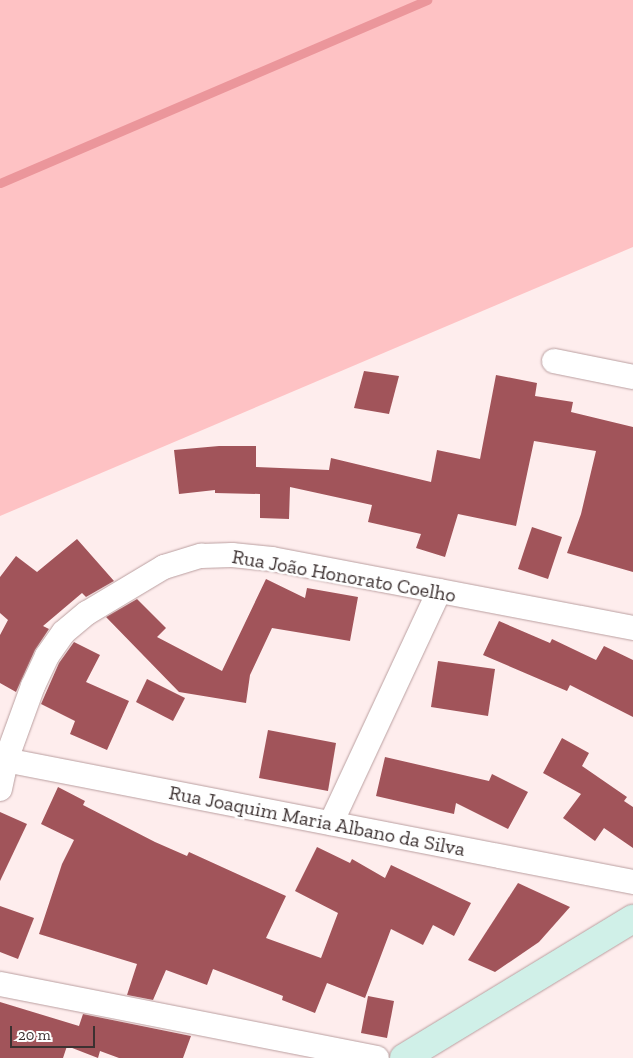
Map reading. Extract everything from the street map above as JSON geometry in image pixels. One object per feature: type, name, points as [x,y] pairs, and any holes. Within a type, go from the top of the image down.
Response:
[{"type":"main road","points":[[404,1058],[633,919]]},
{"type":"street","points":[[554,361],[633,377]]},
{"type":"street","name":"Rua João Honorato Coelho","points":[[0,789],[3,760],[33,686],[47,656],[64,632],[87,613],[164,568],[201,556],[232,554],[633,628]]},
{"type":"street","points":[[331,823],[439,592]]},
{"type":"street","name":"Rua Joaquim Maria Albano da Silva","points":[[3,760],[633,882]]},
{"type":"street","points":[[0,984],[377,1058]]},
{"type":"shaded area","points":[[0,0],[633,0],[633,247],[0,516]]},
{"type":"building","points":[[364,371],[399,376],[389,414],[354,408]]},
{"type":"building","points":[[496,375],[537,383],[535,396],[573,402],[571,412],[633,427],[633,572],[567,553],[581,514],[596,451],[534,441],[516,526],[458,514],[445,557],[416,548],[421,534],[368,522],[372,505],[290,487],[289,519],[260,518],[260,494],[215,493],[215,490],[179,494],[174,450],[219,446],[256,446],[256,467],[329,470],[331,458],[431,482],[437,450],[480,459]]},
{"type":"building","points":[[532,527],[562,537],[548,579],[518,569]]},
{"type":"building","points":[[77,539],[114,581],[86,597],[82,593],[43,626],[49,629],[35,650],[16,692],[0,683],[0,635],[8,620],[0,613],[0,577],[16,556],[37,572]]},
{"type":"building","points":[[266,579],[305,598],[307,588],[358,597],[350,641],[272,628],[250,675],[246,703],[179,692],[106,617],[137,599],[166,628],[157,637],[222,671]]},
{"type":"building","points":[[499,621],[550,643],[552,639],[596,660],[604,646],[633,660],[633,717],[570,685],[567,691],[483,655]]},
{"type":"building","points":[[74,642],[100,655],[86,682],[129,701],[107,750],[70,734],[75,721],[41,704],[59,663]]},
{"type":"building","points":[[438,661],[495,669],[488,716],[431,707]]},
{"type":"building","points":[[147,679],[185,698],[173,721],[136,702]]},
{"type":"building","points":[[268,730],[336,743],[328,791],[259,778]]},
{"type":"building","points":[[562,738],[589,753],[582,766],[627,797],[624,801],[633,807],[633,848],[604,828],[595,841],[563,818],[581,794],[543,773]]},
{"type":"building","points":[[385,757],[489,781],[492,774],[528,792],[508,829],[456,803],[454,814],[376,796]]},
{"type":"building","points":[[58,787],[85,801],[83,805],[155,842],[187,856],[189,852],[286,896],[266,938],[321,958],[338,913],[295,891],[317,847],[350,863],[352,859],[385,878],[391,865],[471,903],[454,936],[433,925],[423,945],[391,929],[365,998],[327,983],[315,1013],[282,1000],[283,996],[213,969],[207,985],[166,970],[153,1000],[127,995],[137,964],[39,934],[62,864],[74,840],[41,824]]},
{"type":"building","points":[[0,812],[27,824],[0,881]]},
{"type":"building","points":[[518,883],[570,907],[539,942],[495,972],[468,960]]},
{"type":"building","points":[[0,906],[34,918],[18,959],[0,952]]},
{"type":"building","points":[[368,996],[394,1001],[387,1038],[361,1033]]},
{"type":"building","points":[[0,1002],[79,1026],[83,1014],[191,1036],[183,1058],[119,1058],[100,1051],[98,1058],[67,1046],[63,1058],[0,1058]]},
{"type":"waterway","points":[[0,183],[427,0]]}]
